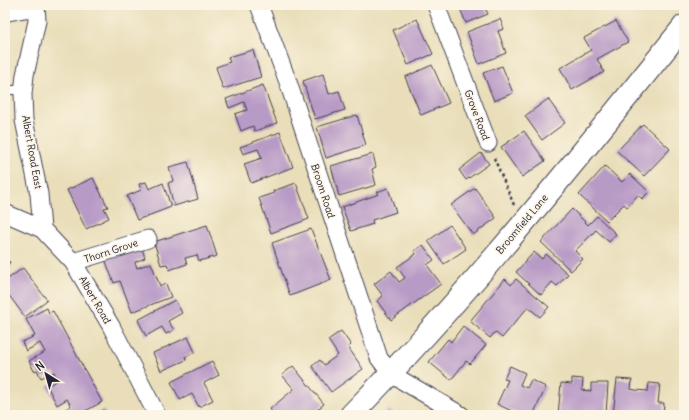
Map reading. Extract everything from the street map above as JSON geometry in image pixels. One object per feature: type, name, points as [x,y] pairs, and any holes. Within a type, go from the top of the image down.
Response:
[{"type":"main road","points":[[5,10],[35,5]]},
{"type":"main road","name":"Broomfield Lane","points":[[352,415],[392,374],[525,222],[684,26]]},
{"type":"street","name":"Albert Road East","points":[[35,5],[37,20],[25,75],[24,120],[39,194],[42,229]]},
{"type":"street","name":"Broom Road","points":[[259,5],[288,82],[379,358],[392,374]]},
{"type":"street","name":"Grove Road","points":[[436,5],[488,143]]},
{"type":"street","name":"Albert Road","points":[[5,213],[42,229],[73,262],[110,326],[157,415]]},
{"type":"street","name":"Thorn Grove","points":[[73,262],[148,238]]},
{"type":"street","points":[[392,374],[461,415]]},
{"type":"lane","points":[[5,90],[24,90]]},
{"type":"path","name":"Grove Road","points":[[488,143],[516,212],[525,222]]},
{"type":"building","points":[[494,5],[485,8],[488,14],[466,23],[459,6]]},
{"type":"building","points":[[417,19],[433,54],[408,65],[393,30]]},
{"type":"building","points":[[500,19],[504,29],[498,31],[506,53],[479,64],[467,32]]},
{"type":"building","points":[[616,21],[628,42],[597,59],[604,72],[572,90],[560,68],[591,50],[584,38]]},
{"type":"building","points":[[253,50],[261,77],[223,89],[216,67],[230,62],[228,57]]},
{"type":"building","points":[[432,65],[449,103],[421,115],[405,77]]},
{"type":"building","points":[[502,66],[513,93],[494,101],[483,73]]},
{"type":"building","points":[[323,74],[329,94],[339,91],[345,110],[315,119],[303,81]]},
{"type":"building","points":[[263,85],[277,123],[255,131],[253,126],[241,131],[235,114],[247,110],[244,102],[229,108],[226,99]]},
{"type":"building","points":[[548,99],[565,123],[542,140],[525,116]]},
{"type":"building","points":[[357,115],[366,145],[326,158],[317,127]]},
{"type":"building","points":[[643,124],[670,149],[644,176],[617,151]]},
{"type":"building","points":[[524,131],[545,161],[522,177],[501,147]]},
{"type":"building","points":[[280,132],[293,167],[251,183],[244,164],[262,158],[258,149],[243,154],[240,147]]},
{"type":"building","points":[[481,153],[489,164],[466,180],[459,170]]},
{"type":"building","points":[[373,154],[376,167],[372,169],[376,185],[339,196],[331,166]]},
{"type":"building","points":[[188,162],[198,199],[174,206],[168,183],[173,181],[169,167]]},
{"type":"building","points":[[605,166],[622,182],[630,174],[649,192],[642,199],[638,195],[627,207],[624,204],[607,221],[579,195]]},
{"type":"building","points":[[93,178],[108,207],[104,208],[109,218],[86,229],[67,190]]},
{"type":"building","points":[[146,182],[149,189],[163,183],[171,207],[137,220],[127,196],[141,190],[139,184]]},
{"type":"building","points":[[296,183],[309,219],[271,233],[259,198],[274,193],[273,191]]},
{"type":"building","points":[[388,188],[396,212],[372,220],[373,224],[351,231],[342,207],[379,194],[377,192]]},
{"type":"building","points":[[475,188],[496,218],[473,235],[451,205]]},
{"type":"building","points":[[572,209],[588,225],[597,216],[616,234],[609,242],[596,230],[575,251],[583,259],[571,271],[541,242]]},
{"type":"building","points":[[207,225],[217,256],[199,261],[197,255],[185,258],[187,264],[169,270],[167,264],[161,265],[154,242]]},
{"type":"building","points":[[450,225],[466,249],[444,264],[428,241]]},
{"type":"building","points":[[311,229],[331,280],[290,296],[272,243]]},
{"type":"building","points":[[141,245],[145,258],[135,262],[137,268],[151,263],[160,286],[166,284],[171,297],[132,312],[120,281],[114,283],[105,259]]},
{"type":"building","points":[[423,245],[434,260],[427,265],[441,284],[391,320],[377,301],[383,296],[374,284],[391,271],[399,282],[405,278],[397,267],[416,254],[414,251]]},
{"type":"building","points":[[534,252],[542,259],[546,254],[568,274],[557,286],[552,282],[541,295],[516,272]]},
{"type":"building","points":[[5,259],[10,262],[5,270]]},
{"type":"building","points":[[23,268],[47,300],[25,317],[5,290],[5,281]]},
{"type":"building","points":[[505,279],[511,285],[516,279],[549,307],[540,317],[528,307],[502,338],[495,332],[490,338],[470,321]]},
{"type":"building","points":[[175,300],[182,313],[168,321],[174,330],[166,334],[162,327],[146,336],[138,320]]},
{"type":"building","points":[[47,308],[49,313],[53,311],[102,402],[78,415],[67,415],[64,410],[71,406],[67,399],[57,405],[47,386],[58,380],[54,372],[41,378],[37,370],[34,371],[29,361],[45,352],[40,343],[26,351],[22,342],[35,336],[26,319]]},
{"type":"building","points":[[463,326],[486,345],[470,364],[466,361],[451,380],[429,362],[448,339],[451,342]]},
{"type":"building","points":[[341,331],[351,345],[348,347],[363,369],[331,392],[312,366],[320,360],[324,365],[338,355],[328,340]]},
{"type":"building","points":[[188,337],[195,352],[185,357],[186,360],[161,371],[153,353]]},
{"type":"building","points":[[212,361],[219,375],[204,383],[213,400],[199,407],[192,394],[180,400],[171,382]]},
{"type":"building","points":[[293,366],[324,404],[311,415],[274,415],[270,409],[294,389],[282,375]]},
{"type":"building","points":[[510,366],[525,373],[520,385],[527,388],[531,380],[546,387],[533,415],[520,415],[497,404],[508,380],[504,379]]},
{"type":"building","points":[[572,378],[583,379],[582,390],[591,391],[591,383],[608,383],[606,415],[558,415],[561,383],[572,384]]},
{"type":"building","points":[[617,379],[632,380],[631,389],[635,390],[648,391],[649,383],[660,384],[658,403],[664,403],[663,415],[613,415]]},
{"type":"building","points":[[103,410],[106,415],[95,415]]},
{"type":"building","points":[[388,410],[396,415],[385,415]]}]
